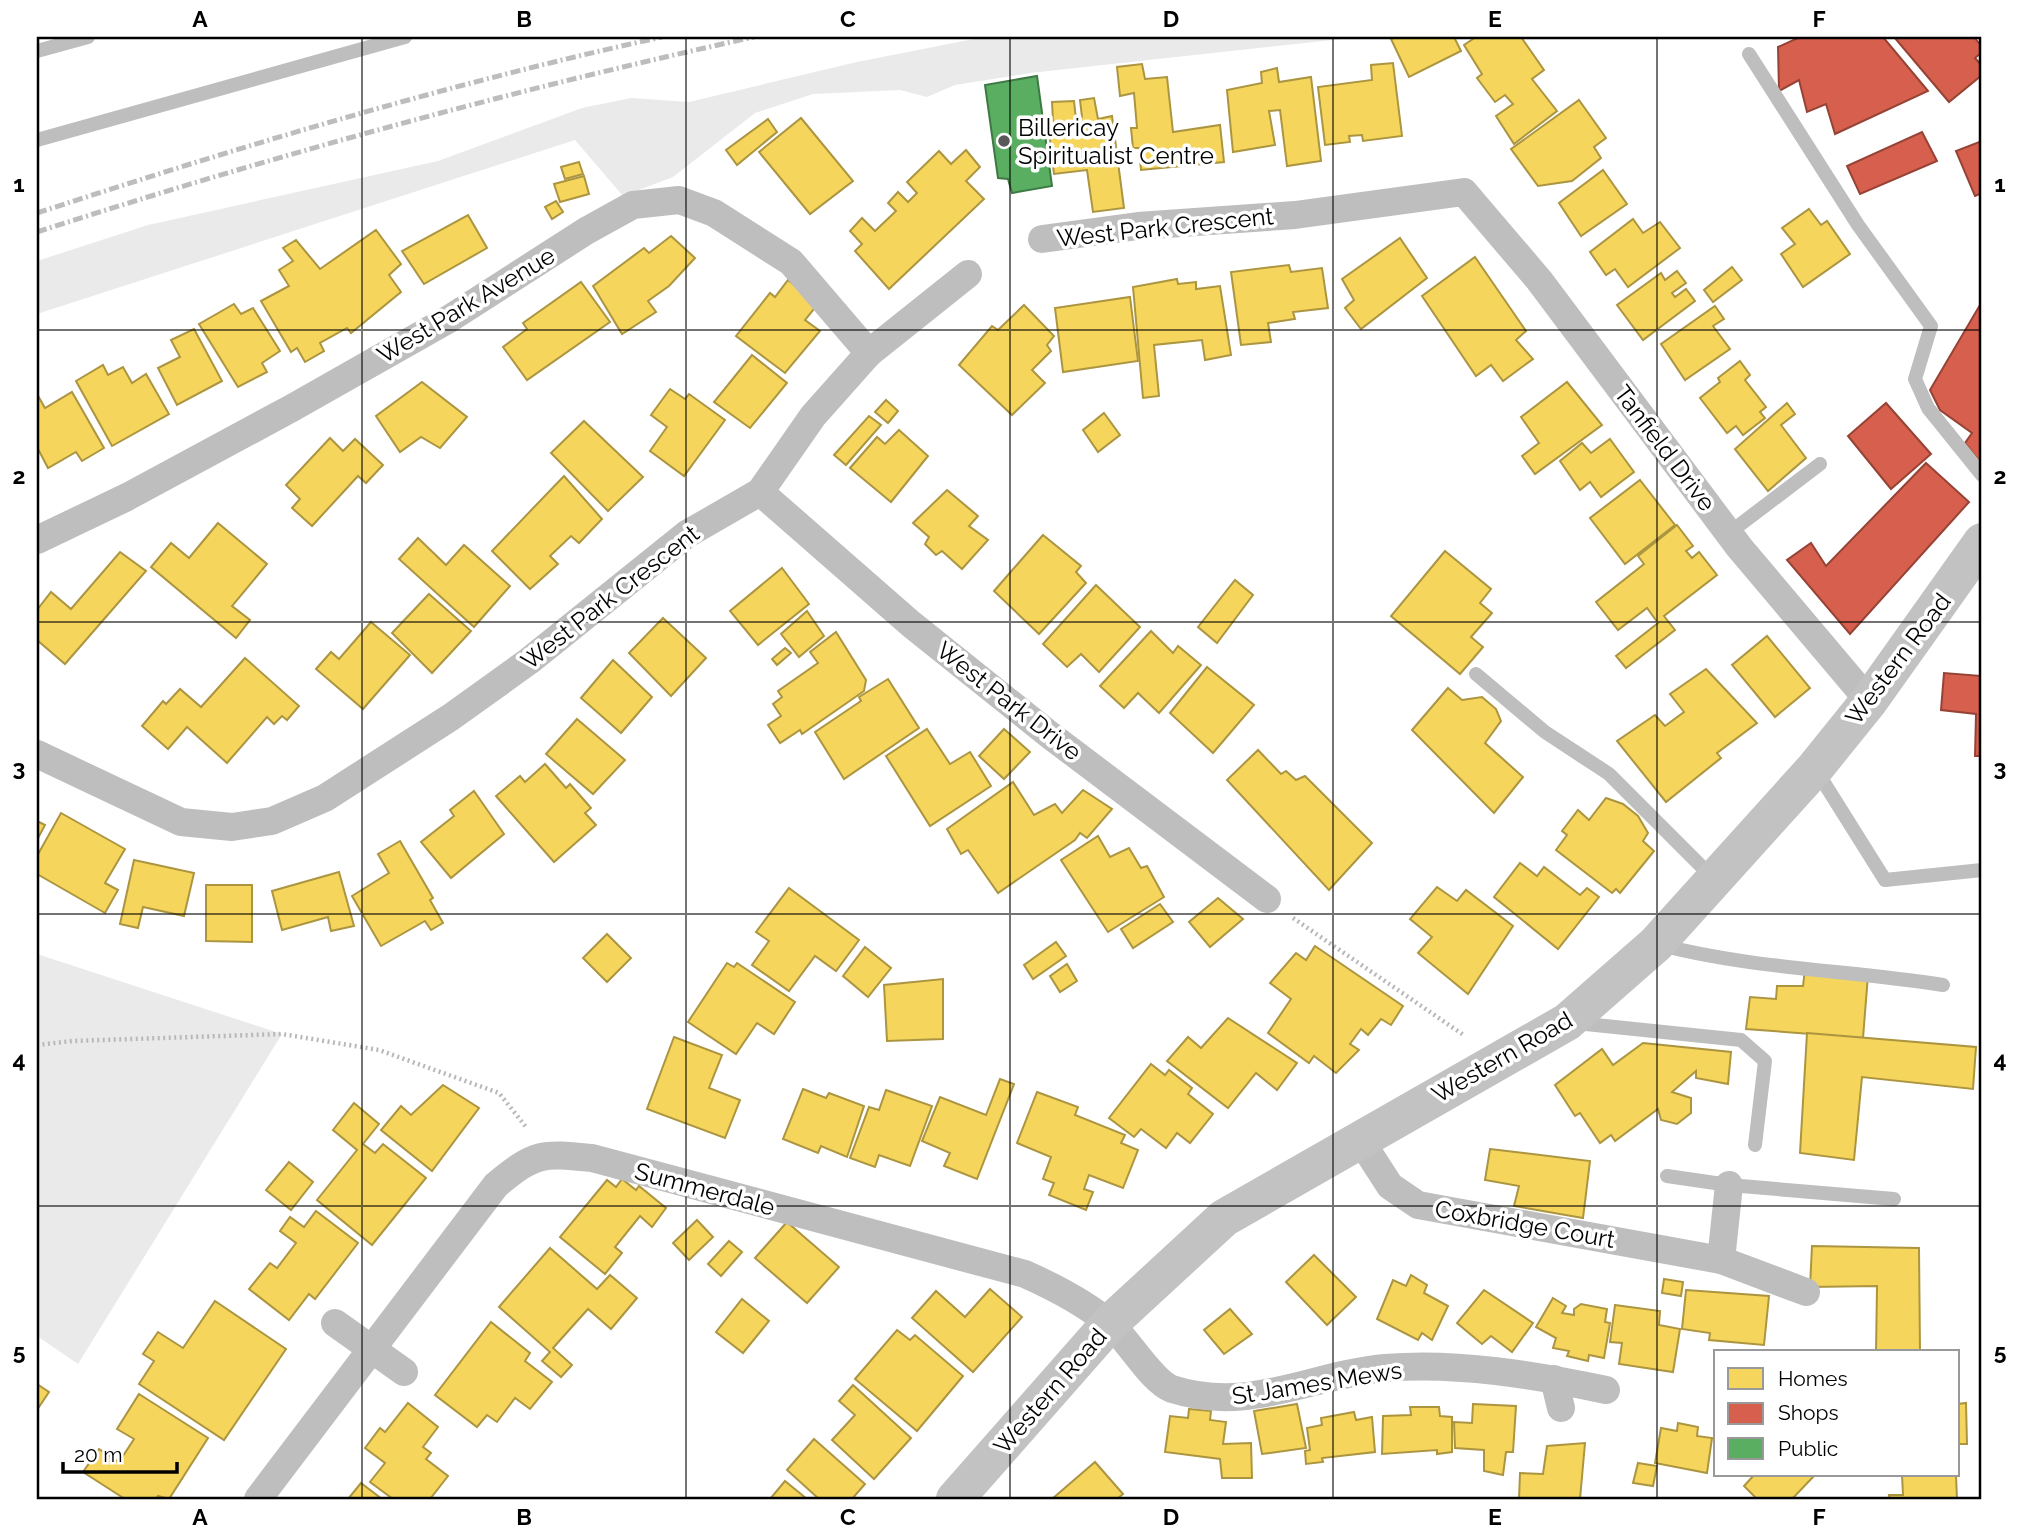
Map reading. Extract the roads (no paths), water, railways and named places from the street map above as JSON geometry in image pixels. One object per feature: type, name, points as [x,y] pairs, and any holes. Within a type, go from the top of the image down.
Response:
[{"type":"street","name":"West Park Crescent","points":[[1042,239],[1138,226],[1295,215],[1464,192]]},
{"type":"street","name":"Tanfield Drive","points":[[1464,192],[1539,280],[1729,533],[1869,701]]},
{"type":"street","name":"West Park Avenue","points":[[37,540],[127,496],[292,408],[449,319],[586,231],[633,205],[678,200],[714,213],[791,262],[869,353]]},
{"type":"street","name":"West Park Crescent","points":[[37,754],[181,822],[232,827],[272,821],[325,798],[451,717],[529,660],[687,534],[760,492],[814,416],[869,353],[968,274]]},
{"type":"street","name":"West Park Drive","points":[[760,492],[911,624],[1051,736],[1267,899]]},
{"type":"street","name":"Western Road","points":[[955,1499],[1109,1324],[1224,1218],[1359,1138],[1567,1022],[1656,944],[1815,768],[1869,701],[1982,542]]},
{"type":"street","name":"Coxbridge Court","points":[[1359,1138],[1390,1186],[1418,1205],[1721,1260],[1806,1292]]},
{"type":"street","name":"Summerdale","points":[[370,1349],[496,1185],[515,1170],[546,1153],[592,1158],[1024,1274],[1053,1286],[1109,1324]]},
{"type":"street","points":[[1721,1260],[1728,1185]]},
{"type":"street","points":[[335,1324],[404,1372]]},
{"type":"street","name":"St James Mews","points":[[1109,1324],[1139,1354],[1150,1373],[1170,1388],[1206,1396],[1241,1399],[1328,1377],[1387,1368],[1453,1369],[1554,1379],[1606,1390]]},
{"type":"street","points":[[258,1499],[370,1349]]},
{"type":"street","points":[[1554,1379],[1561,1408]]},
{"type":"lane","points":[[37,51],[88,37]]},
{"type":"lane","points":[[37,140],[405,37]]},
{"type":"lane","points":[[1749,54],[1858,225],[1931,326],[1915,379],[1928,408],[1982,475]]},
{"type":"lane","points":[[1729,533],[1820,464]]},
{"type":"lane","points":[[1476,674],[1545,732],[1609,774],[1715,880]]},
{"type":"lane","points":[[1815,768],[1885,880],[1982,870]]},
{"type":"lane","points":[[1656,944],[1730,961],[1870,973],[1943,985]]},
{"type":"lane","points":[[1567,1022],[1741,1040],[1765,1061],[1755,1144]]},
{"type":"lane","points":[[1667,1176],[1728,1185],[1894,1199]]},
{"type":"railway","points":[[37,213],[347,117],[504,74],[662,37]]},
{"type":"railway","points":[[37,232],[214,177],[393,126],[573,79],[754,37]]},
{"type":"place","name":"Billericay Spiritualist Centre","points":[[1004,141]]}]
